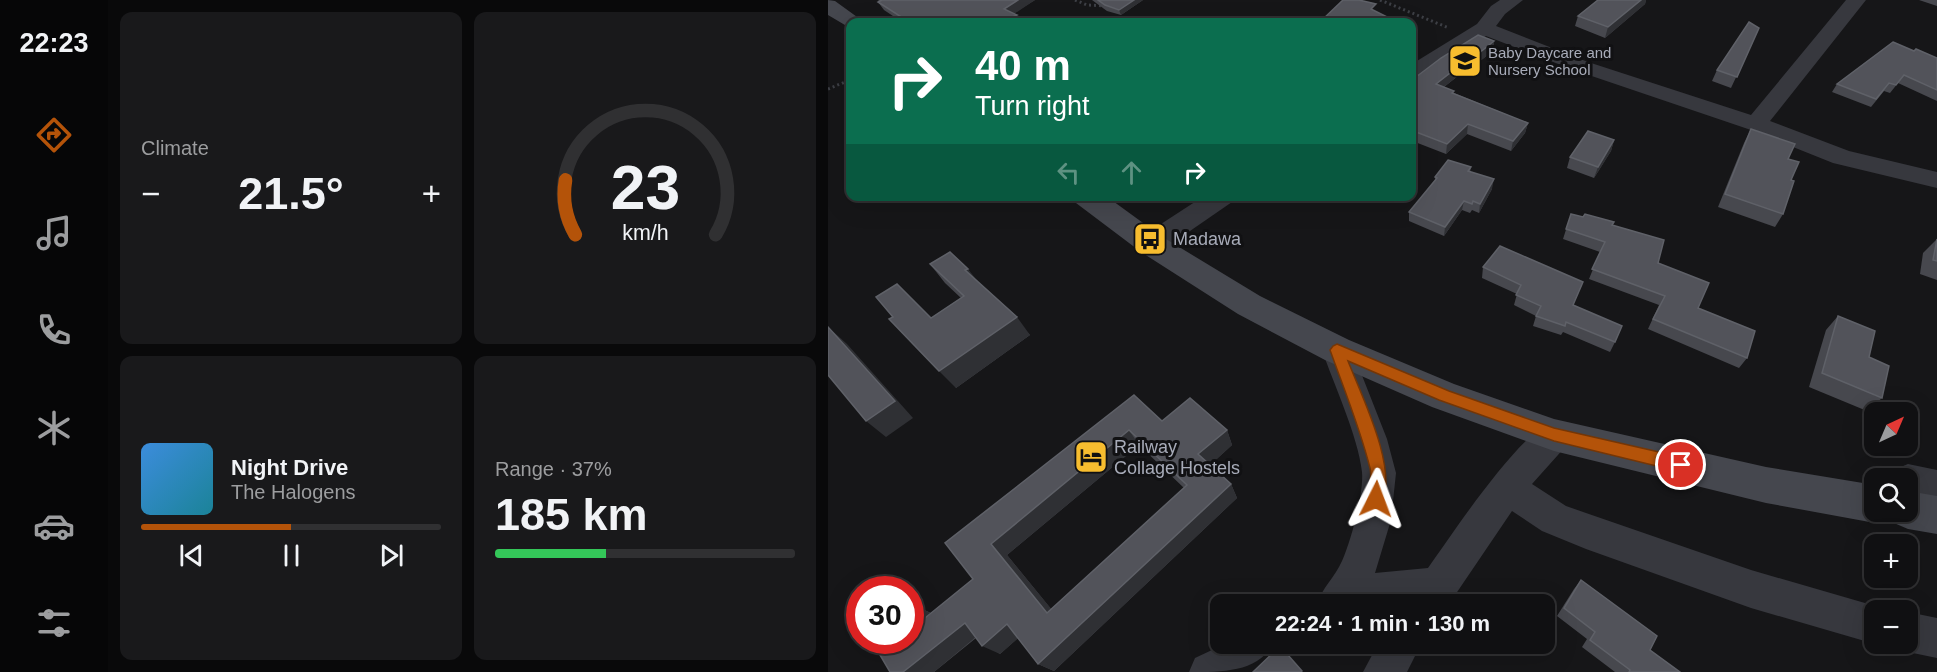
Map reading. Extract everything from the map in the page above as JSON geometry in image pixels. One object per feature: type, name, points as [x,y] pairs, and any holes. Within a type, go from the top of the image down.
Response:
[{"type":"street","points":[[1416,70],[1475,33],[1498,10],[1513,0]]},
{"type":"street","points":[[1756,124],[1856,0]]},
{"type":"street","points":[[828,5],[847,18]]},
{"type":"street","points":[[1475,33],[1756,124],[1842,157],[1937,180]]},
{"type":"street","points":[[1093,201],[1151,244],[1249,305],[1337,350],[1444,396],[1554,435],[1766,484],[1864,484]]},
{"type":"street","points":[[1151,244],[1216,201]]},
{"type":"street","points":[[1337,350],[1370,439],[1379,472],[1373,520],[1357,572],[1343,594]]},
{"type":"street","points":[[1433,594],[1507,488],[1554,435]]},
{"type":"street","points":[[1918,485],[1937,486]]},
{"type":"street","points":[[1507,488],[1556,519],[1586,531],[1751,589],[1864,621]]},
{"type":"street","points":[[1918,512],[1937,515]]},
{"type":"street","points":[[1918,634],[1937,638]]},
{"type":"street","points":[[1209,672],[1225,666],[1240,654]]},
{"type":"street","points":[[1383,672],[1395,654]]},
{"type":"path","points":[[1075,0],[1092,6],[1112,5]]},
{"type":"path","points":[[1380,0],[1475,33]]},
{"type":"path","points":[[828,88],[846,81]]},
{"type":"building","points":[[882,0],[1018,0],[1004,9],[1017,15],[1012,17],[1014,18],[903,18],[878,2]]},
{"type":"building","points":[[1098,0],[1134,0],[1119,10]]},
{"type":"building","points":[[1343,0],[1359,0],[1376,4],[1371,9],[1389,18],[1324,18]]},
{"type":"building","points":[[1598,0],[1641,0],[1608,27],[1578,16]]},
{"type":"building","points":[[1749,22],[1759,28],[1737,77],[1717,70]]},
{"type":"building","points":[[1478,35],[1494,41],[1473,58],[1456,51],[1464,62],[1436,84],[1454,91],[1452,93],[1528,123],[1513,141],[1468,124],[1447,144],[1416,132],[1416,77]]},
{"type":"building","points":[[1893,42],[1937,58],[1937,90],[1904,75],[1896,85],[1889,83],[1876,99],[1837,84]]},
{"type":"building","points":[[1751,129],[1795,144],[1788,159],[1799,162],[1791,180],[1794,181],[1783,214],[1725,194]]},
{"type":"building","points":[[1588,131],[1614,140],[1598,167],[1570,157]]},
{"type":"building","points":[[1448,160],[1471,167],[1468,171],[1494,179],[1480,204],[1464,201],[1445,227],[1409,212],[1437,178],[1435,177]]},
{"type":"building","points":[[1571,214],[1583,217],[1585,214],[1614,222],[1612,225],[1664,240],[1658,263],[1709,283],[1698,308],[1755,331],[1747,358],[1653,319],[1665,296],[1592,269],[1605,242],[1566,229]]},
{"type":"building","points":[[1937,239],[1937,261],[1933,260]]},
{"type":"building","points":[[1500,246],[1583,282],[1573,305],[1622,326],[1615,342],[1566,322],[1565,326],[1536,316],[1541,306],[1516,295],[1521,285],[1483,267]]},
{"type":"building","points":[[950,252],[968,269],[965,270],[1017,317],[939,371],[889,319],[893,317],[876,297],[897,284],[931,318],[964,296],[930,264]]},
{"type":"building","points":[[1838,316],[1875,331],[1869,357],[1889,366],[1882,398],[1822,373]]},
{"type":"building","points":[[828,327],[895,401],[866,421],[828,375]]},
{"type":"building","points":[[1134,395],[1162,421],[1190,398],[1227,430],[1198,454],[1231,484],[1038,664],[1007,624],[982,646],[965,623],[903,672],[890,672],[879,654],[924,654],[924,616],[925,618],[973,579],[945,543]],"holes":[[[1129,430],[1187,485],[1047,613],[991,544]]]},
{"type":"building","points":[[1581,580],[1657,636],[1650,650],[1680,672],[1629,672],[1630,670],[1590,640],[1595,632],[1564,608]]},
{"type":"building","points":[[1272,654],[1287,654],[1302,671],[1301,672],[1253,672]]},
{"type":"place","name":"Baby Daycare and Nursery School","points":[[1465,61]]},
{"type":"place","name":"Madawa","points":[[1150,239]]},
{"type":"place","name":"Railway Collage Hostels","points":[[1091,457]]},
{"type":"route","points":[[1376,499],[1379,472],[1370,439],[1337,350],[1444,396],[1554,435],[1681,465]]}]
